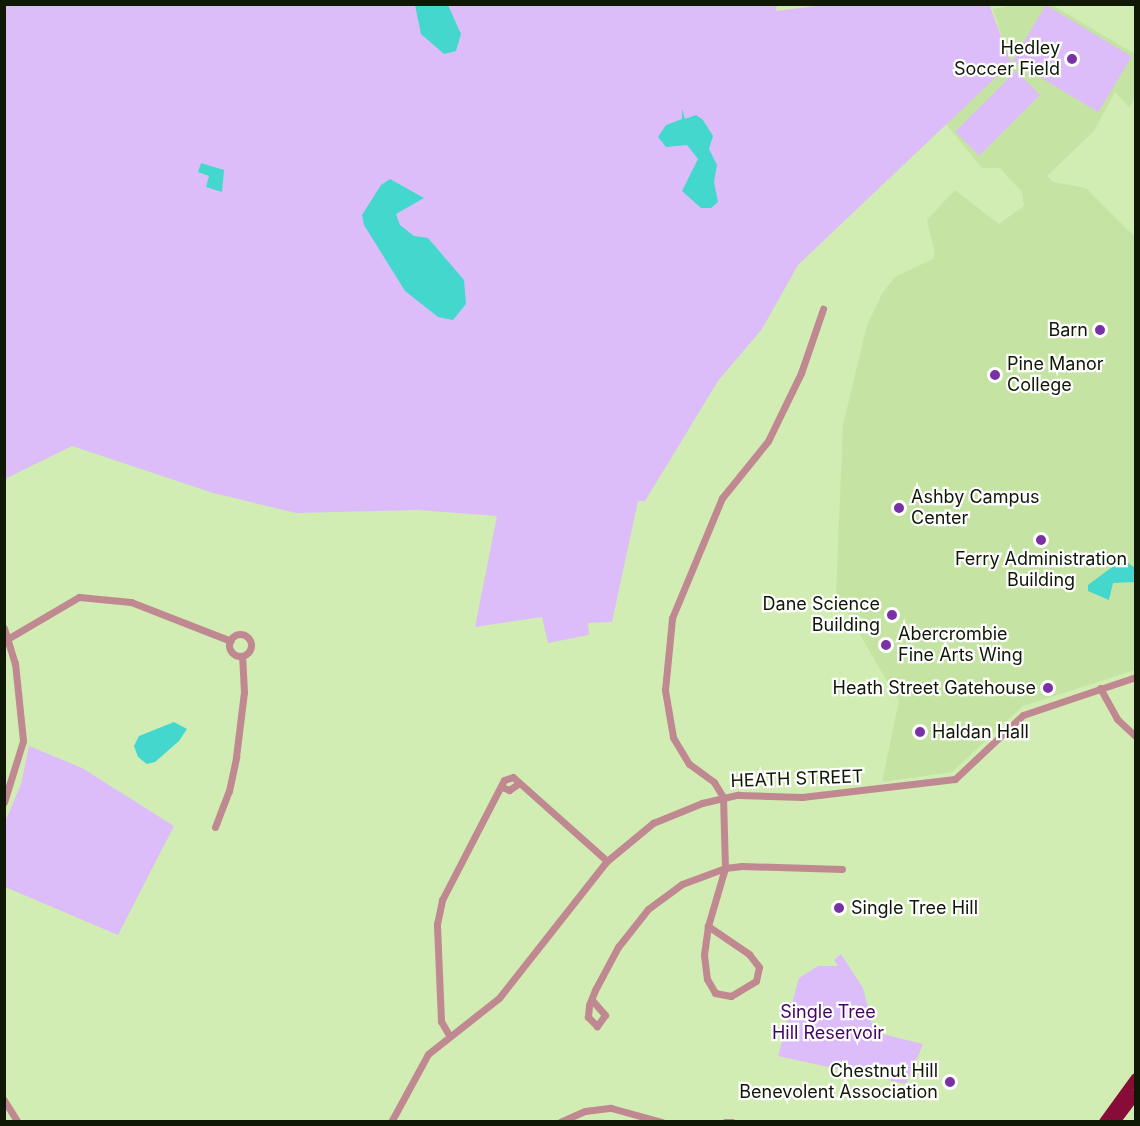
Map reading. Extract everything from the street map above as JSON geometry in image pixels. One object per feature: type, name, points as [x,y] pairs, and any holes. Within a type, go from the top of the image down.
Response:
[{"type":"highway","points":[[1104,1122],[1136,1078]]},
{"type":"highway","points":[[1115,1122],[1136,1094]]},
{"type":"street","points":[[708,926],[749,954],[758,965],[757,979],[731,996],[715,993],[707,979],[704,955],[708,926],[725,868],[723,797],[714,782],[689,764],[673,737],[666,690],[672,618],[722,498],[768,441],[801,373],[823,309]]},
{"type":"street","points":[[9,638],[79,597],[131,602],[231,640]]},
{"type":"street","points":[[4,628],[9,638],[20,701],[23,748],[4,802]]},
{"type":"street","points":[[215,827],[229,791],[236,757],[244,692],[242,656],[251,647],[248,638],[239,634],[231,640]]},
{"type":"street","points":[[231,640],[231,650],[242,656]]},
{"type":"street","name":"HEATH STREET","points":[[391,1122],[428,1054],[449,1035],[480,1016],[499,998],[608,861],[653,823],[723,797],[802,797],[916,786],[955,779],[1016,719],[1043,705],[1136,677]]},
{"type":"street","points":[[1100,688],[1117,719],[1136,738]]},
{"type":"street","points":[[449,1035],[441,1020],[440,912],[450,882],[509,776],[608,861]]},
{"type":"street","points":[[502,787],[509,790],[518,784]]},
{"type":"street","points":[[592,1000],[618,947],[648,909],[682,884],[725,868],[760,865],[842,869]]},
{"type":"street","points":[[4,1100],[18,1122]]},
{"type":"street","points":[[560,1122],[585,1111],[603,1108],[662,1122]]},
{"type":"street","points":[[725,1122],[732,1122]]},
{"type":"shaded area","name":"Pine Manor College","points":[[1016,5],[1052,5],[1135,54],[1135,94],[1130,108],[1115,92],[1094,131],[1047,176],[1053,182],[1086,188],[1135,237],[1135,670],[1023,706],[952,772],[882,782],[899,701],[836,594],[843,425],[867,325],[883,292],[895,277],[933,259],[935,253],[927,220],[955,190],[999,224],[1024,206],[1022,192],[1000,168],[982,168],[946,124],[1010,63],[993,9]]},
{"type":"green space","points":[[832,4],[989,4],[1011,63],[798,265],[762,329],[718,381],[645,501],[638,501],[612,622],[588,623],[589,635],[548,643],[542,617],[475,627],[497,516],[418,510],[296,513],[213,493],[72,446],[5,479],[5,5],[777,5],[776,11]]},
{"type":"green space","name":"Hedley Soccer Field","points":[[1046,5],[1132,57],[1098,112],[1013,61]]},
{"type":"green space","points":[[1016,71],[1040,95],[979,156],[955,132]]},
{"type":"green space","points":[[29,746],[82,768],[174,826],[118,935],[5,887],[5,822],[21,784]]},
{"type":"green space","name":"Single Tree Hill Reservoir","points":[[841,954],[863,988],[874,1032],[923,1044],[906,1084],[778,1056],[799,978],[818,966],[838,966],[834,960]]},
{"type":"water","points":[[415,5],[448,5],[461,34],[456,51],[444,54],[421,34]]},
{"type":"water","points":[[682,109],[685,119],[696,115],[703,120],[713,136],[709,149],[717,165],[714,182],[718,202],[711,208],[701,208],[682,191],[698,159],[687,145],[666,147],[658,137],[666,125],[682,119]]},
{"type":"water","points":[[201,163],[224,170],[222,192],[206,187],[209,176],[198,172]]},
{"type":"water","points":[[390,179],[424,198],[396,214],[400,225],[414,236],[428,238],[464,280],[466,304],[453,320],[438,317],[405,291],[364,225],[362,215],[381,185]]},
{"type":"water","points":[[1123,559],[1135,568],[1135,582],[1113,583],[1109,600],[1088,591],[1088,585]]},
{"type":"water","points":[[174,722],[187,729],[179,741],[155,762],[147,764],[138,757],[134,746],[139,736]]},
{"type":"place","name":"Hedley Soccer Field","points":[[1072,59]]},
{"type":"place","name":"Barn","points":[[1100,330]]},
{"type":"place","name":"Pine Manor College","points":[[995,375]]},
{"type":"place","name":"Ashby Campus Center","points":[[899,508]]},
{"type":"place","name":"Ferry Administration Building","points":[[1041,540]]},
{"type":"place","name":"Dane Science Building","points":[[892,615]]},
{"type":"place","name":"Abercrombie Fine Arts Wing","points":[[886,645]]},
{"type":"place","name":"Heath Street Gatehouse","points":[[1048,688]]},
{"type":"place","name":"Haldan Hall","points":[[920,732]]},
{"type":"place","name":"Single Tree Hill","points":[[839,908]]},
{"type":"place","name":"Chestnut Hill Benevolent Association","points":[[950,1082]]}]
